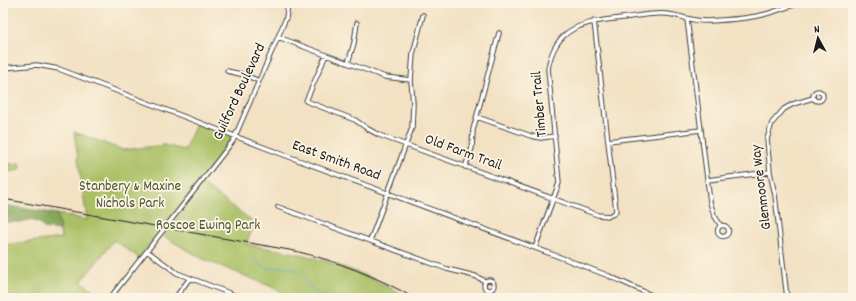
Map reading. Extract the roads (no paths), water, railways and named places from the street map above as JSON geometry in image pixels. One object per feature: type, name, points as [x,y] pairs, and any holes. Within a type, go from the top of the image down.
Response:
[{"type":"street","name":"Guilford Boulevard","points":[[110,298],[233,141],[286,18],[288,3]]},
{"type":"street","name":"Timber Trail","points":[[535,248],[558,187],[559,178],[548,75],[551,56],[556,46],[564,36],[575,27],[594,21],[659,14],[707,21],[755,16],[804,3]]},
{"type":"street","points":[[370,241],[412,128],[413,104],[411,80],[413,54],[423,15]]},
{"type":"street","points":[[687,19],[711,209],[720,226]]},
{"type":"street","points":[[594,21],[608,141],[701,130]]},
{"type":"street","points":[[348,63],[354,43],[357,23]]},
{"type":"street","points":[[465,167],[472,148],[473,130],[499,33]]},
{"type":"street","points":[[278,37],[385,77],[411,80]]},
{"type":"street","name":"Old Farm Trail","points":[[326,55],[306,101],[356,120],[368,129],[465,167],[598,215],[609,216],[615,213],[608,141]]},
{"type":"street","name":"East Smith Road","points":[[3,68],[30,65],[43,65],[55,68],[609,276],[658,298]]},
{"type":"street","points":[[227,71],[245,75],[259,81]]},
{"type":"street","name":"Glenmoore Way","points":[[787,298],[767,139],[772,123],[779,113],[788,106],[813,98]]},
{"type":"street","points":[[477,117],[531,136],[540,138],[555,136]]},
{"type":"street","points":[[707,180],[770,172]]},
{"type":"street","points":[[278,207],[447,269],[475,276],[485,281]]},
{"type":"street","points":[[147,251],[171,269],[235,297],[242,298]]},
{"type":"street","points":[[175,298],[190,278]]},
{"type":"waterway","points":[[255,259],[263,267],[288,267],[298,271],[303,275],[314,290],[328,298]]},
{"type":"railway","points":[[3,199],[295,251],[326,259],[356,270],[414,298]]},
{"type":"park label","name":"Stanbery & Maxine Nichols Park","points":[[130,196]]},
{"type":"park label","name":"Roscoe Ewing Park","points":[[208,226]]}]
